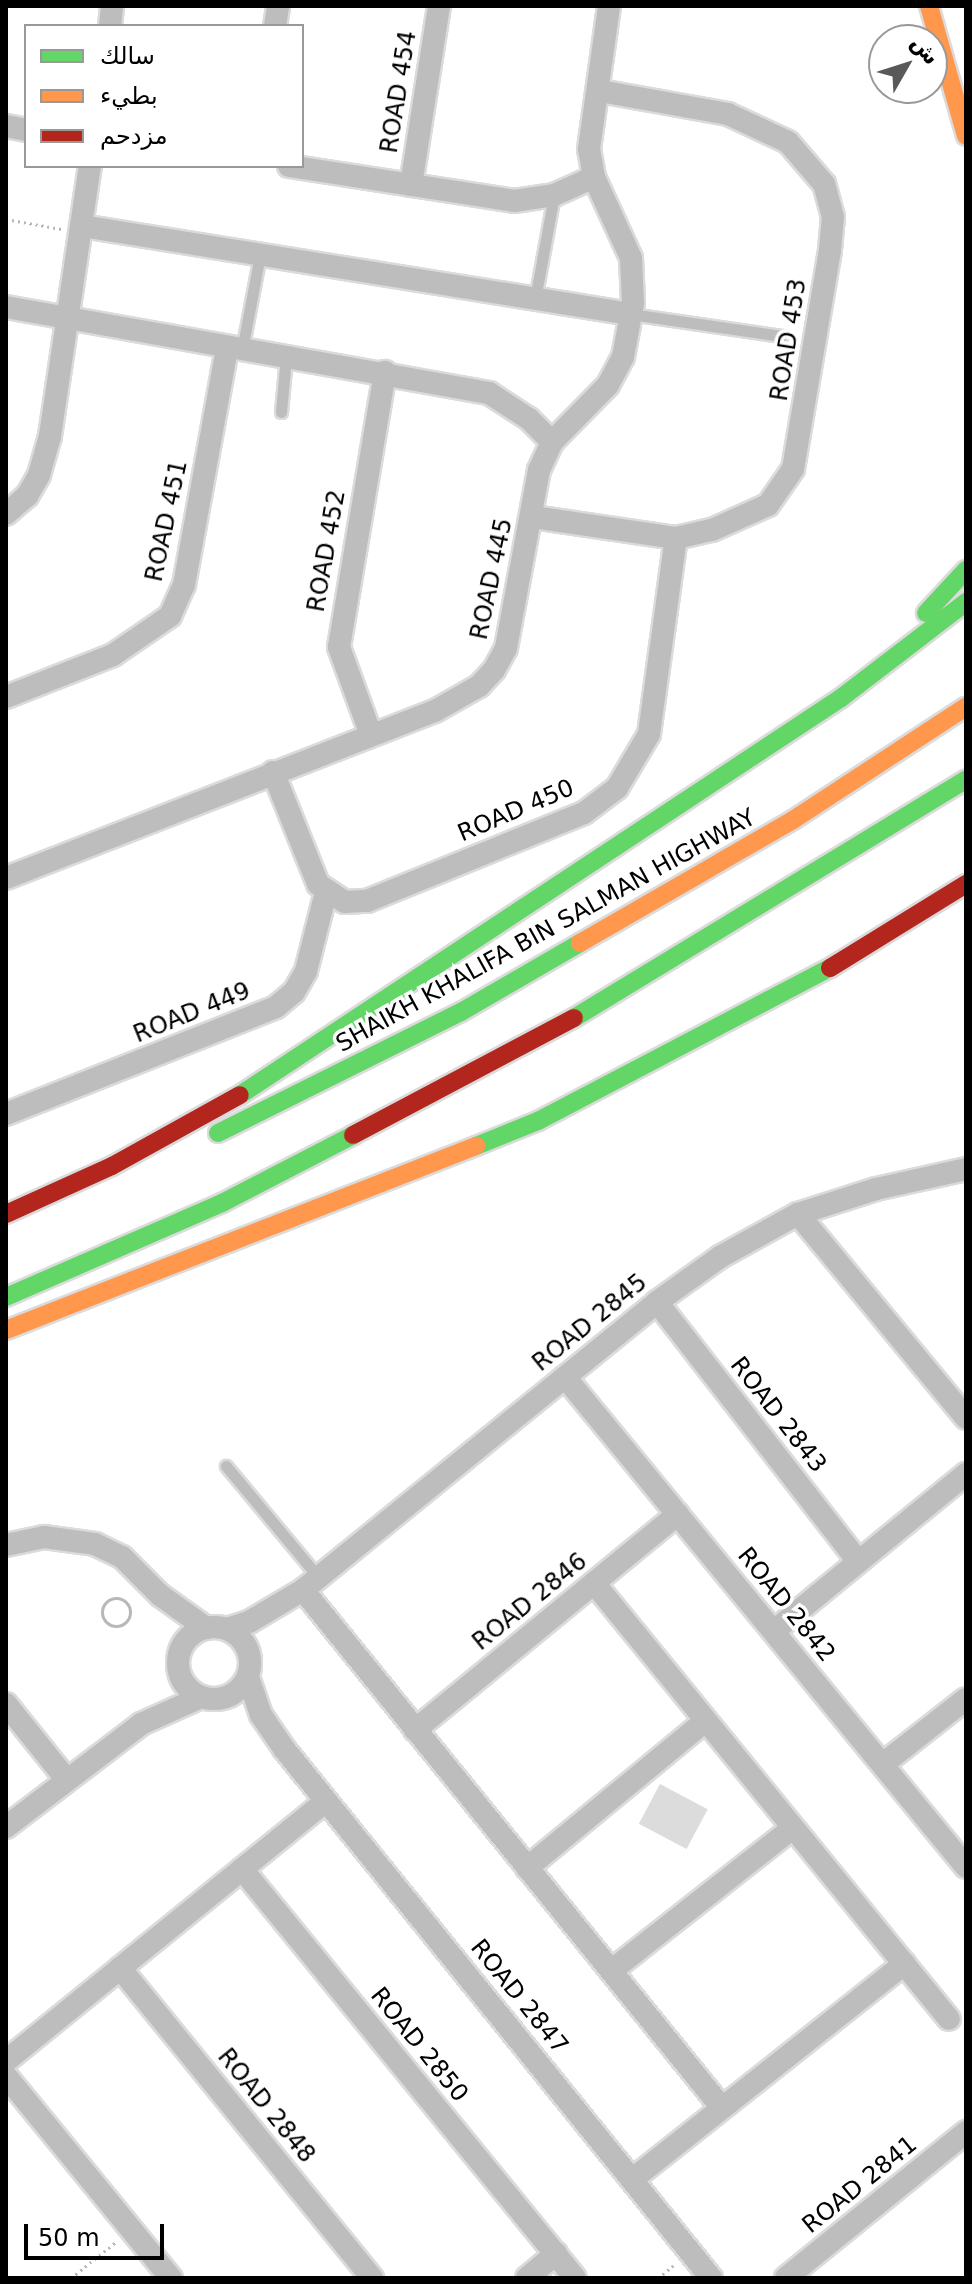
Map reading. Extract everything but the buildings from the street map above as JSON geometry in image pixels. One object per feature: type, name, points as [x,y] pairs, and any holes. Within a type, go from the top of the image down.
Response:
[{"type":"highway","points":[[929,6],[966,136]]},
{"type":"highway","points":[[778,739],[911,628],[966,570]]},
{"type":"highway","points":[[6,1214],[112,1166],[284,1070],[918,643],[966,602]]},
{"type":"highway","name":"SHAIKH KHALIFA BIN SALMAN HIGHWAY","points":[[6,1234],[191,1146],[486,997],[793,820],[966,707]]},
{"type":"highway","points":[[6,1297],[222,1203],[485,1067],[607,1000],[966,780]]},
{"type":"highway","points":[[6,1330],[538,1121],[786,995],[966,884]]},
{"type":"street","name":"ROAD 454","points":[[411,185],[439,6]]},
{"type":"street","name":"ROAD 445","points":[[6,878],[435,711],[479,686],[494,670],[506,648],[533,517],[539,470],[552,442],[608,385],[623,357],[631,314],[631,258],[594,177],[589,149],[600,91],[609,6]]},
{"type":"street","name":"ROAD 453","points":[[533,517],[676,538],[756,513],[788,483],[797,455],[832,242],[830,200],[805,157],[770,130],[728,114],[600,91]]},
{"type":"street","points":[[6,514],[27,496],[39,475],[69,318],[90,168]]},
{"type":"street","name":"ROAD 454","points":[[302,168],[514,201],[554,195],[594,177]]},
{"type":"street","points":[[81,229],[631,314]]},
{"type":"street","points":[[6,307],[234,349],[385,372],[489,393],[529,419],[552,442]]},
{"type":"street","name":"ROAD 451","points":[[6,697],[113,655],[170,616],[184,585],[234,349]]},
{"type":"street","name":"ROAD 452","points":[[371,735],[339,647],[385,372]]},
{"type":"street","name":"ROAD 450","points":[[326,892],[345,902],[367,901],[584,813],[617,788],[649,734],[676,538]]},
{"type":"street","points":[[273,772],[313,875],[326,892]]},
{"type":"street","name":"ROAD 449","points":[[6,1114],[276,1007],[294,992],[306,971],[326,892]]},
{"type":"street","name":"ROAD 2845","points":[[211,1698],[248,1666],[304,1589],[657,1302],[720,1257],[798,1214],[876,1189],[966,1169]]},
{"type":"street","points":[[798,1214],[966,1418]]},
{"type":"street","name":"ROAD 2843","points":[[657,1302],[858,1561]]},
{"type":"street","name":"ROAD 2842","points":[[565,1377],[966,1867]]},
{"type":"street","points":[[774,1631],[966,1474]]},
{"type":"street","name":"ROAD 2846","points":[[415,1730],[678,1514]]},
{"type":"street","points":[[6,1545],[44,1537],[95,1544],[122,1557],[160,1595],[217,1628],[248,1666]]},
{"type":"street","points":[[594,1583],[704,1722],[949,2019]]},
{"type":"street","points":[[304,1589],[722,2108]]},
{"type":"street","name":"ROAD 2845","points":[[180,1656],[217,1628],[304,1589]]},
{"type":"street","points":[[160,1595],[186,1685],[211,1698]]},
{"type":"street","points":[[141,1724],[180,1656]]},
{"type":"street","name":"ROAD 2847","points":[[248,1666],[261,1715],[285,1750],[634,2178],[711,2278]]},
{"type":"street","points":[[6,1827],[141,1724],[211,1698]]},
{"type":"street","name":"ROAD 2847","points":[[211,1698],[255,1721],[285,1750]]},
{"type":"street","points":[[883,1764],[966,1699]]},
{"type":"street","points":[[6,1704],[66,1779]]},
{"type":"street","points":[[527,1868],[704,1722]]},
{"type":"street","points":[[6,2061],[326,1801]]},
{"type":"street","points":[[611,1971],[793,1828]]},
{"type":"street","name":"ROAD 2850","points":[[242,1869],[575,2278]]},
{"type":"street","points":[[634,2178],[904,1964]]},
{"type":"street","name":"ROAD 2848","points":[[120,1968],[372,2278]]},
{"type":"street","points":[[6,2076],[171,2278]]},
{"type":"street","name":"ROAD 2841","points":[[786,2278],[966,2132]]},
{"type":"street","points":[[527,2278],[556,2254]]},
{"type":"lane","points":[[535,299],[554,195]]},
{"type":"lane","points":[[234,349],[260,255]]},
{"type":"lane","points":[[631,314],[781,336]]},
{"type":"lane","points":[[281,412],[286,357]]},
{"type":"lane","points":[[226,1466],[304,1589]]},
{"type":"path","points":[[6,219],[81,229]]},
{"type":"path","points":[[116,1598],[127,1603],[127,1621],[115,1626],[104,1621],[105,1603],[116,1598]]},
{"type":"path","points":[[71,2278],[131,2229]]},
{"type":"traffic: fast","points":[[926,613],[966,570]]},
{"type":"traffic: fast","points":[[240,1095],[841,698],[966,602]]},
{"type":"traffic: fast","points":[[574,1018],[966,780]]},
{"type":"traffic: fast","points":[[218,1133],[461,1012],[580,943]]},
{"type":"traffic: fast","points":[[476,1146],[538,1121],[830,968]]},
{"type":"traffic: fast","points":[[6,1297],[222,1203],[353,1135]]},
{"type":"traffic: slow","points":[[929,6],[966,136]]},
{"type":"traffic: slow","points":[[580,943],[793,820],[966,707]]},
{"type":"traffic: slow","points":[[6,1330],[476,1146]]},
{"type":"traffic: jam","points":[[830,968],[966,884]]},
{"type":"traffic: jam","points":[[353,1135],[574,1018]]},
{"type":"traffic: jam","points":[[6,1214],[112,1166],[240,1095]]}]
